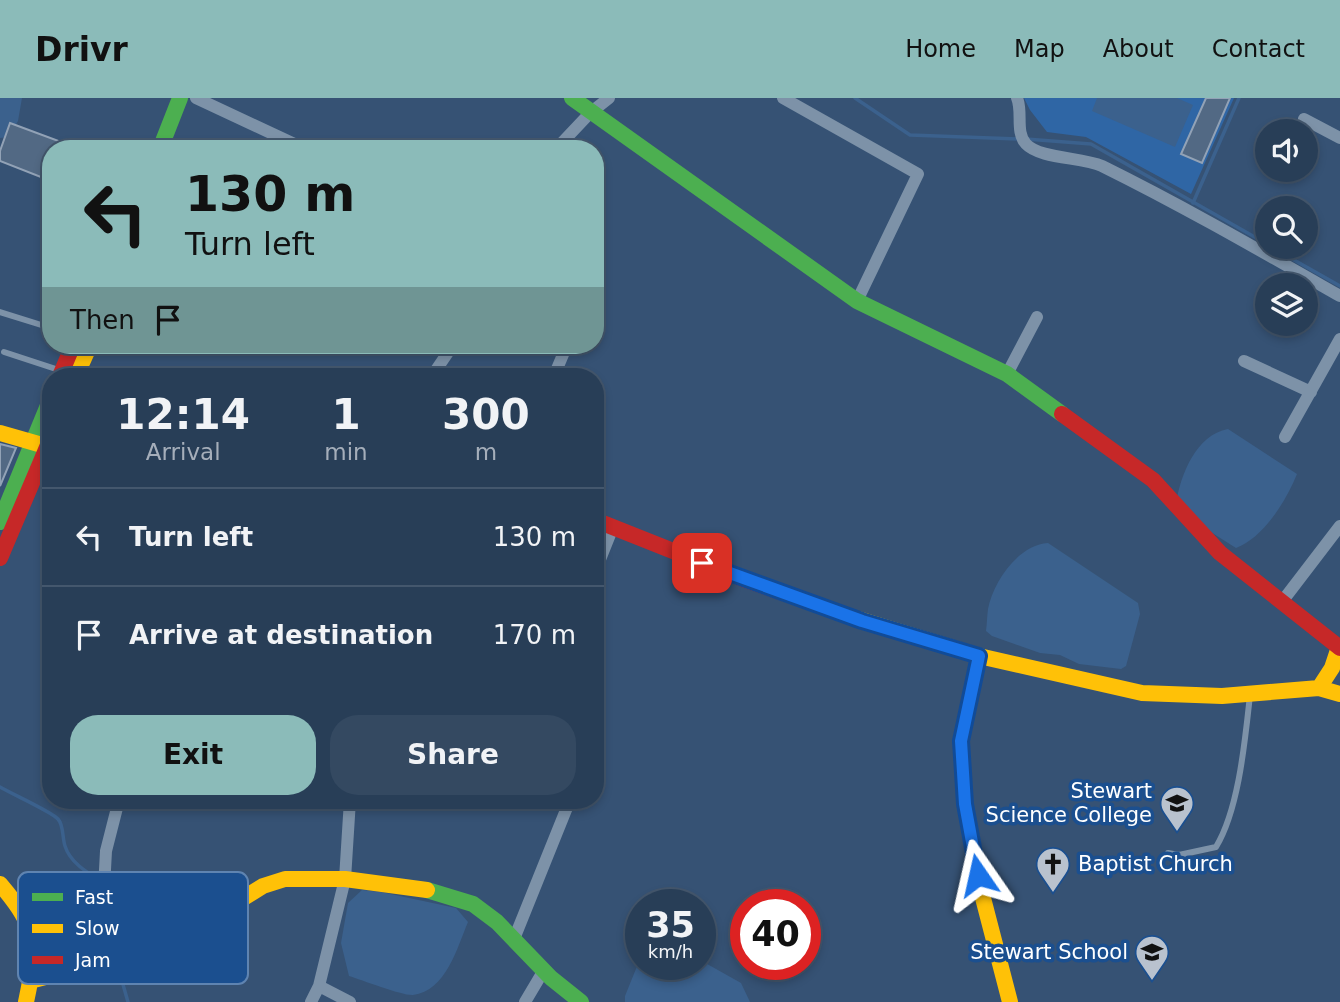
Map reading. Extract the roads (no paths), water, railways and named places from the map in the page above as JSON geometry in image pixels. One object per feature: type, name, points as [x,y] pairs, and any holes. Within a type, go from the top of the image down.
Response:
[{"type":"street","points":[[164,140],[180,98]]},
{"type":"street","points":[[196,98],[286,140]]},
{"type":"street","points":[[572,98],[815,273],[858,300],[1007,374],[1153,480],[1220,553],[1339,647],[1332,668],[1319,688]]},
{"type":"street","points":[[564,140],[590,113],[609,98]]},
{"type":"street","points":[[783,98],[918,174],[858,300]]},
{"type":"street","points":[[1017,98],[1020,131],[1029,147],[1091,161],[1184,207],[1299,273]]},
{"type":"street","points":[[1318,126],[1340,138]]},
{"type":"street","points":[[1318,284],[1340,296]]},
{"type":"street","points":[[1007,374],[1037,317]]},
{"type":"street","points":[[1285,437],[1340,339]]},
{"type":"street","points":[[72,368],[83,354]]},
{"type":"street","points":[[1244,361],[1311,392]]},
{"type":"street","points":[[0,433],[42,443]]},
{"type":"street","points":[[0,522],[42,447]]},
{"type":"street","points":[[0,558],[42,448]]},
{"type":"street","points":[[604,524],[746,580],[862,621],[979,656],[1142,693],[1222,696],[1319,688],[1340,694]]},
{"type":"street","points":[[1281,603],[1340,526]]},
{"type":"street","points":[[604,550],[613,527]]},
{"type":"street","points":[[979,656],[961,741],[965,804],[983,898],[1010,1002]]},
{"type":"street","points":[[105,872],[106,851],[117,809]]},
{"type":"street","points":[[311,1002],[319,986],[345,879],[349,809]]},
{"type":"street","points":[[514,939],[566,809]]},
{"type":"street","points":[[248,895],[263,886],[285,879],[345,879],[420,888],[473,904],[497,922],[544,970],[581,1002]]},
{"type":"street","points":[[0,884],[18,904]]},
{"type":"street","points":[[525,1002],[544,970]]},
{"type":"street","points":[[26,1002],[30,984]]},
{"type":"street","points":[[319,986],[350,1002]]},
{"type":"lane","points":[[0,312],[42,325]]},
{"type":"lane","points":[[4,352],[48,368]]},
{"type":"lane","points":[[1168,853],[1179,855],[1216,847],[1222,836],[1241,760],[1250,694]]},
{"type":"waterway","points":[[855,98],[910,135],[1019,139]]},
{"type":"waterway","points":[[1193,203],[1239,98]]},
{"type":"waterway","points":[[1026,139],[1091,144],[1255,237]]},
{"type":"waterway","points":[[1292,259],[1340,286]]},
{"type":"waterway","points":[[0,787],[58,819],[65,846],[71,857],[87,872]]},
{"type":"waterway","points":[[123,984],[128,1002]]},
{"type":"place","name":"Stewart Science College","points":[[1177,833]]},
{"type":"place","name":"Baptist Church","points":[[1053,894]]},
{"type":"place","name":"Stewart School","points":[[1152,982]]}]
